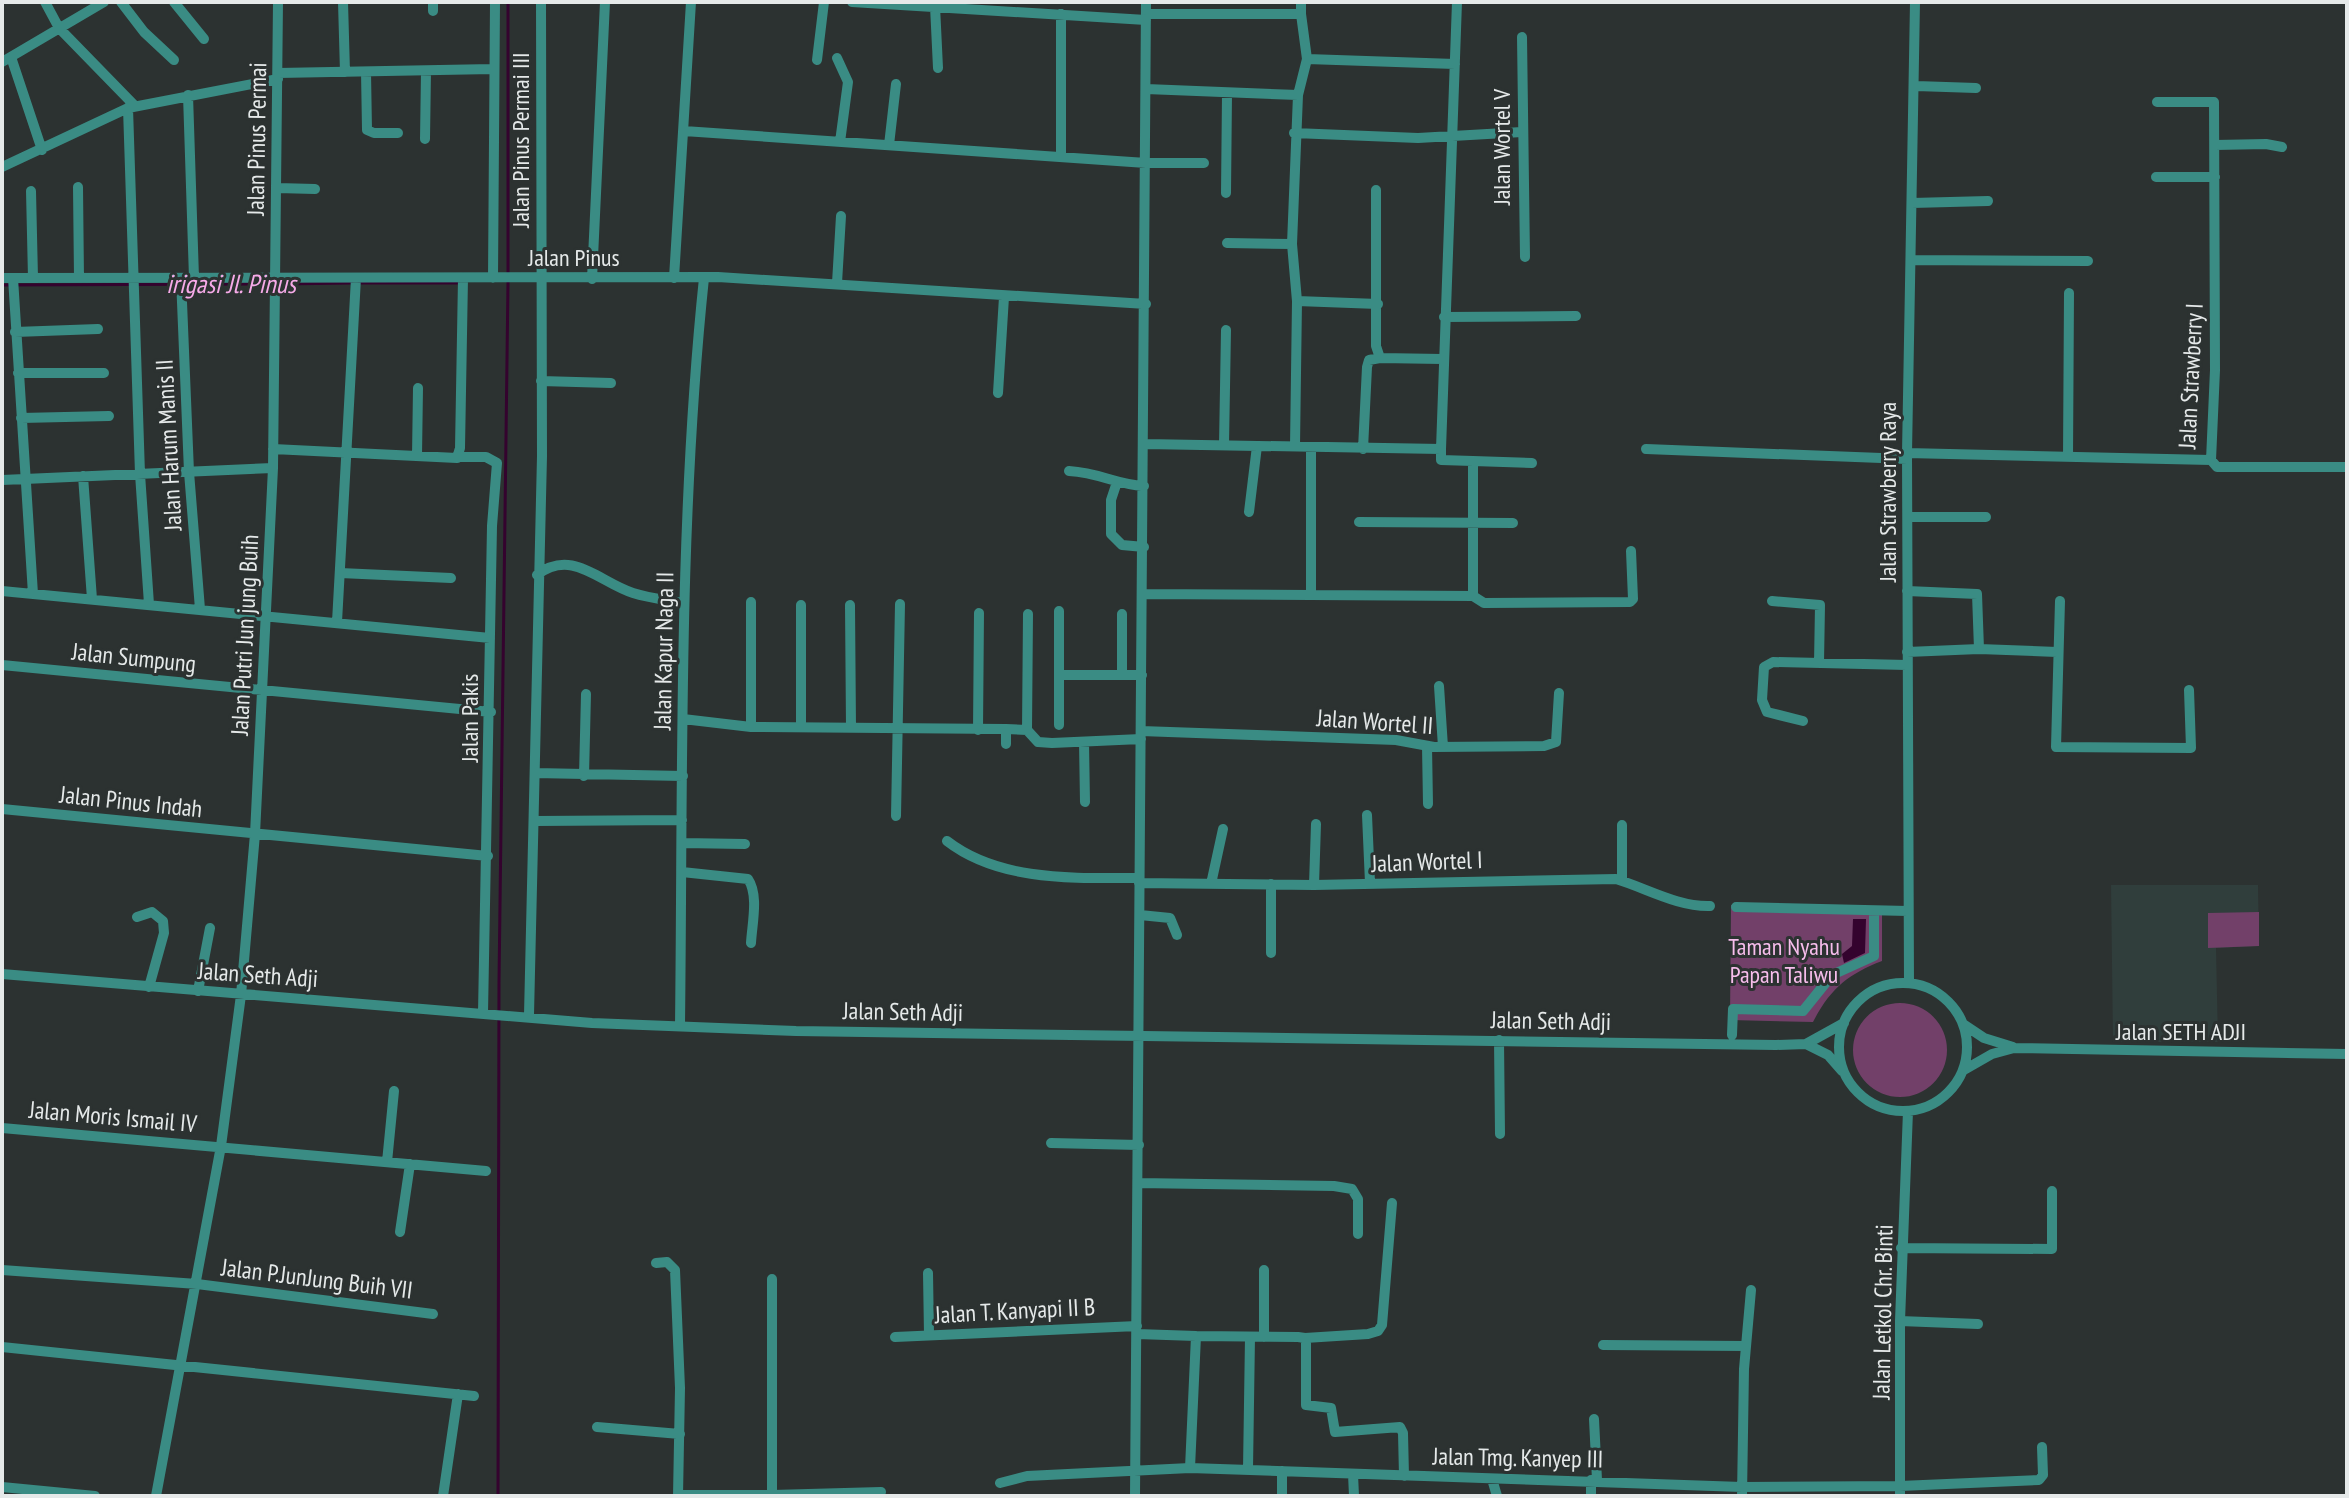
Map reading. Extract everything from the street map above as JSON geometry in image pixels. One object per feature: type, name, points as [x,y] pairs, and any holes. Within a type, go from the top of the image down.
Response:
[{"type":"street","points":[[45,2],[59,28],[131,107],[140,474],[149,604]]},
{"type":"street","points":[[42,150],[6,60],[104,2]]},
{"type":"street","points":[[121,2],[144,32],[174,60]]},
{"type":"street","points":[[174,2],[204,39]]},
{"type":"street","name":"Jalan Pinus Permai","points":[[275,277],[278,2]]},
{"type":"street","points":[[343,2],[345,72]]},
{"type":"street","points":[[495,2],[493,69],[497,278]]},
{"type":"street","name":"Jalan Pinus Permai III","points":[[529,1015],[541,381],[541,2]]},
{"type":"street","points":[[592,279],[605,2]]},
{"type":"street","points":[[674,278],[691,2]]},
{"type":"street","points":[[817,60],[824,2]]},
{"type":"street","points":[[852,2],[1146,17],[1301,8],[1307,59],[1298,95],[1294,133],[1292,244],[1297,301],[1295,446]]},
{"type":"street","points":[[1135,1496],[1146,2]]},
{"type":"street","points":[[1457,2],[1442,359],[1441,460],[1532,463]]},
{"type":"street","name":"Jalan Strawberry Raya","points":[[1909,983],[1907,456],[1916,86],[1915,2]]},
{"type":"street","points":[[935,6],[938,68]]},
{"type":"street","points":[[1061,14],[1061,155]]},
{"type":"street","name":"Jalan Wortel V","points":[[1522,37],[1525,257]]},
{"type":"street","points":[[837,58],[848,82],[840,142]]},
{"type":"street","points":[[1307,59],[1455,64]]},
{"type":"street","points":[[2,167],[131,107],[278,76],[493,69]]},
{"type":"street","points":[[425,139],[426,71]]},
{"type":"street","points":[[366,72],[367,130],[398,133]]},
{"type":"street","points":[[889,145],[896,84]]},
{"type":"street","points":[[1916,86],[1976,88]]},
{"type":"street","points":[[1146,89],[1298,95]]},
{"type":"street","points":[[1226,193],[1227,94]]},
{"type":"street","points":[[188,95],[194,278]]},
{"type":"street","name":"Jalan Strawberry I","points":[[1646,449],[2211,460],[2215,177],[2212,100],[2157,102]]},
{"type":"street","points":[[684,131],[1146,163],[1204,163]]},
{"type":"street","points":[[1294,133],[1418,138],[1522,132]]},
{"type":"street","points":[[2215,145],[2266,144],[2282,147]]},
{"type":"street","points":[[2156,177],[2215,177]]},
{"type":"street","points":[[78,187],[79,278]]},
{"type":"street","points":[[277,188],[315,189]]},
{"type":"street","points":[[1376,190],[1376,346],[1380,358]]},
{"type":"street","points":[[31,191],[33,278]]},
{"type":"street","points":[[1912,203],[1988,201]]},
{"type":"street","points":[[837,283],[841,216]]},
{"type":"street","points":[[1227,243],[1292,244]]},
{"type":"street","points":[[1912,260],[2088,261]]},
{"type":"street","name":"Jalan Putri Jun jung Buih","points":[[156,1496],[221,1146],[241,995],[255,834],[273,468],[275,277]]},
{"type":"street","points":[[7,278],[15,332],[33,594]]},
{"type":"street","name":"Jalan Pinus","points":[[7,278],[704,278],[837,283],[1004,297],[1146,304]]},
{"type":"street","name":"Jalan Harum Manis II","points":[[181,278],[189,472],[200,609]]},
{"type":"street","points":[[337,622],[349,453],[356,278]]},
{"type":"street","points":[[273,449],[459,457],[463,278]]},
{"type":"street","name":"Jalan Kapur Naga II","points":[[680,1025],[682,603],[690,418],[704,278]]},
{"type":"street","points":[[2068,457],[2069,293]]},
{"type":"street","points":[[998,393],[1004,297]]},
{"type":"street","points":[[1297,301],[1378,304]]},
{"type":"street","points":[[1444,317],[1576,316]]},
{"type":"street","points":[[15,332],[98,329]]},
{"type":"street","points":[[1224,445],[1226,330]]},
{"type":"street","points":[[1363,449],[1369,360],[1442,359]]},
{"type":"street","points":[[18,373],[104,373]]},
{"type":"street","points":[[541,381],[611,383]]},
{"type":"street","points":[[417,456],[418,388]]},
{"type":"street","points":[[21,418],[109,416]]},
{"type":"street","points":[[1145,444],[1441,449]]},
{"type":"street","points":[[1249,512],[1257,446]]},
{"type":"street","points":[[1311,447],[1311,595]]},
{"type":"street","name":"Jalan Pakis","points":[[459,457],[486,457],[497,463],[490,638],[485,1013]]},
{"type":"street","points":[[2211,460],[2217,467],[2347,467]]},
{"type":"street","points":[[1473,461],[1473,596]]},
{"type":"street","points":[[2,480],[273,468]]},
{"type":"street","points":[[1069,471],[1106,476],[1116,485],[1144,486]]},
{"type":"street","points":[[83,476],[92,599]]},
{"type":"street","points":[[1116,485],[1111,500],[1111,534],[1122,545],[1144,547]]},
{"type":"street","points":[[1908,517],[1986,517]]},
{"type":"street","points":[[1359,522],[1513,523]]},
{"type":"street","points":[[1143,594],[1473,596],[1484,603],[1630,602],[1633,599],[1631,551]]},
{"type":"street","points":[[537,575],[548,566],[569,564],[631,592],[682,603]]},
{"type":"street","points":[[340,573],[451,578]]},
{"type":"street","points":[[2,591],[490,638]]},
{"type":"street","points":[[1907,591],[1977,594],[1979,649]]},
{"type":"street","points":[[1772,601],[1820,605],[1819,663]]},
{"type":"street","points":[[2060,601],[2056,747],[2191,748],[2189,690]]},
{"type":"street","points":[[751,602],[751,727]]},
{"type":"street","points":[[896,816],[900,604]]},
{"type":"street","points":[[801,605],[801,727]]},
{"type":"street","points":[[850,605],[851,728]]},
{"type":"street","points":[[1059,611],[1059,725]]},
{"type":"street","points":[[978,730],[979,613]]},
{"type":"street","points":[[1027,730],[1028,614]]},
{"type":"street","points":[[1122,614],[1122,675]]},
{"type":"street","points":[[1907,652],[1979,649],[2057,652]]},
{"type":"street","points":[[1803,721],[1767,712],[1762,700],[1762,671],[1773,662],[1907,665]]},
{"type":"street","name":"Jalan Sumpung","points":[[2,665],[491,712]]},
{"type":"street","points":[[1059,675],[1142,675]]},
{"type":"street","points":[[1439,686],[1443,747]]},
{"type":"street","name":"Jalan Wortel II","points":[[683,719],[751,727],[1027,730],[1038,742],[1084,742],[1141,735],[1396,740],[1443,747],[1551,745],[1556,742],[1558,733],[1559,693]]},
{"type":"street","points":[[584,776],[586,694]]},
{"type":"street","points":[[1006,729],[1006,744]]},
{"type":"street","points":[[1084,742],[1085,802]]},
{"type":"street","points":[[1427,746],[1428,804]]},
{"type":"street","points":[[535,773],[683,776]]},
{"type":"street","name":"Jalan Pinus Indah","points":[[2,809],[488,856]]},
{"type":"street","points":[[1367,815],[1370,883]]},
{"type":"street","points":[[535,821],[682,820]]},
{"type":"street","points":[[1314,885],[1316,824]]},
{"type":"street","points":[[1622,825],[1622,881]]},
{"type":"street","points":[[1211,884],[1223,829]]},
{"type":"street","name":"Jalan Wortel I","points":[[947,841],[969,858],[1016,871],[1079,878],[1314,885],[1538,878],[1622,881],[1682,904],[1710,906]]},
{"type":"street","points":[[682,843],[745,844]]},
{"type":"street","points":[[682,872],[748,879],[752,884],[753,904],[751,943]]},
{"type":"street","points":[[1271,884],[1271,953]]},
{"type":"street","points":[[1736,907],[1908,911]]},
{"type":"street","points":[[1732,1035],[1733,1009],[1803,1011],[1832,975],[1874,956],[1874,911]]},
{"type":"street","points":[[137,917],[152,912],[163,921],[164,933],[149,987]]},
{"type":"street","points":[[1140,915],[1170,918],[1177,935]]},
{"type":"street","points":[[198,991],[210,928]]},
{"type":"street","name":"Jalan Seth Adji","points":[[2,974],[529,1015],[592,1023],[796,1031],[1806,1044]]},
{"type":"street","points":[[1845,1074],[1839,1043],[1844,1023],[1855,1005],[1870,992],[1889,984],[1909,983],[1942,995],[1963,1024],[1984,1038],[2014,1048]]},
{"type":"street","points":[[1806,1044],[1844,1023]]},
{"type":"street","points":[[1963,1024],[1967,1048],[1963,1072]]},
{"type":"street","points":[[1499,1040],[1500,1134]]},
{"type":"street","points":[[1806,1044],[1828,1055],[1867,1100],[1882,1108],[1908,1111],[1928,1107],[1945,1096],[1963,1072],[1981,1059],[2014,1048]]},
{"type":"street","name":"Jalan SETH ADJI","points":[[2014,1048],[2347,1054]]},
{"type":"street","points":[[387,1162],[394,1091]]},
{"type":"street","name":"Jalan Letkol Chr. Binti","points":[[1900,1491],[1901,1248],[1908,1111]]},
{"type":"street","name":"Jalan Moris Ismail IV","points":[[2,1128],[486,1171]]},
{"type":"street","points":[[1051,1143],[1139,1145]]},
{"type":"street","points":[[400,1232],[410,1164]]},
{"type":"street","points":[[1138,1183],[1334,1186],[1352,1189],[1358,1199],[1358,1234]]},
{"type":"street","points":[[1901,1248],[2052,1249],[2052,1191]]},
{"type":"street","name":"Jalan T. Kanyapi II B","points":[[895,1337],[1137,1330],[1196,1336],[1305,1338],[1368,1334],[1378,1331],[1382,1325],[1392,1203]]},
{"type":"street","points":[[656,1263],[667,1262],[675,1270],[680,1434],[678,1496],[881,1492]]},
{"type":"street","name":"Jalan P.JunJung Buih VII","points":[[2,1270],[197,1284],[433,1314]]},
{"type":"street","points":[[1264,1270],[1264,1337]]},
{"type":"street","points":[[928,1273],[929,1335]]},
{"type":"street","points":[[772,1279],[772,1495]]},
{"type":"street","points":[[1742,1491],[1746,1346],[1751,1290]]},
{"type":"street","points":[[1900,1321],[1978,1324]]},
{"type":"street","points":[[1190,1468],[1196,1336]]},
{"type":"street","points":[[1248,1469],[1250,1337]]},
{"type":"street","points":[[1305,1338],[1306,1405],[1331,1408],[1335,1432],[1400,1427],[1403,1433],[1404,1476]]},
{"type":"street","points":[[1603,1345],[1746,1346]]},
{"type":"street","points":[[2,1347],[474,1396]]},
{"type":"street","points":[[443,1496],[458,1394]]},
{"type":"street","points":[[1591,1496],[1594,1419]]},
{"type":"street","points":[[597,1427],[680,1434]]},
{"type":"street","name":"Jalan Tmg. Kanyep III","points":[[1000,1483],[1027,1476],[1190,1468],[1594,1480],[1742,1491],[1900,1491],[2039,1480],[2043,1475],[2042,1447]]},
{"type":"street","points":[[1282,1471],[1282,1496]]},
{"type":"street","points":[[1353,1474],[1354,1496]]},
{"type":"street","points":[[1492,1479],[1497,1496]]},
{"type":"street","points":[[2,1487],[95,1496]]},
{"type":"shaded area","points":[[2111,885],[2258,885],[2259,946],[2216,948],[2218,1042],[2113,1042]]},
{"type":"shaded area","points":[[1853,919],[1866,919],[1865,953],[1844,963],[1842,954],[1852,946]]},
{"type":"green space","name":"Taman Nyahu Papan Taliwu","points":[[1731,905],[1882,908],[1882,961],[1859,971],[1841,984],[1826,1000],[1813,1022],[1730,1020]]},
{"type":"green space","points":[[2259,912],[2259,946],[2208,948],[2208,913]]},
{"type":"green space","points":[[1900,1003],[1918,1007],[1933,1017],[1943,1032],[1947,1050],[1943,1068],[1933,1083],[1918,1093],[1900,1097],[1882,1093],[1867,1083],[1857,1068],[1853,1050],[1857,1032],[1867,1017],[1882,1007]]},
{"type":"waterway","points":[[508,2],[508,274]]},
{"type":"waterway","points":[[498,1496],[499,982],[508,282]]},
{"type":"waterway","name":"irigasi Jl. Pinus","points":[[279,284],[352,283]]},
{"type":"waterway","name":"irigasi Jl. Pinus","points":[[359,283],[459,283]]},
{"type":"waterway","name":"irigasi Jl. Pinus","points":[[2,285],[272,284]]}]
